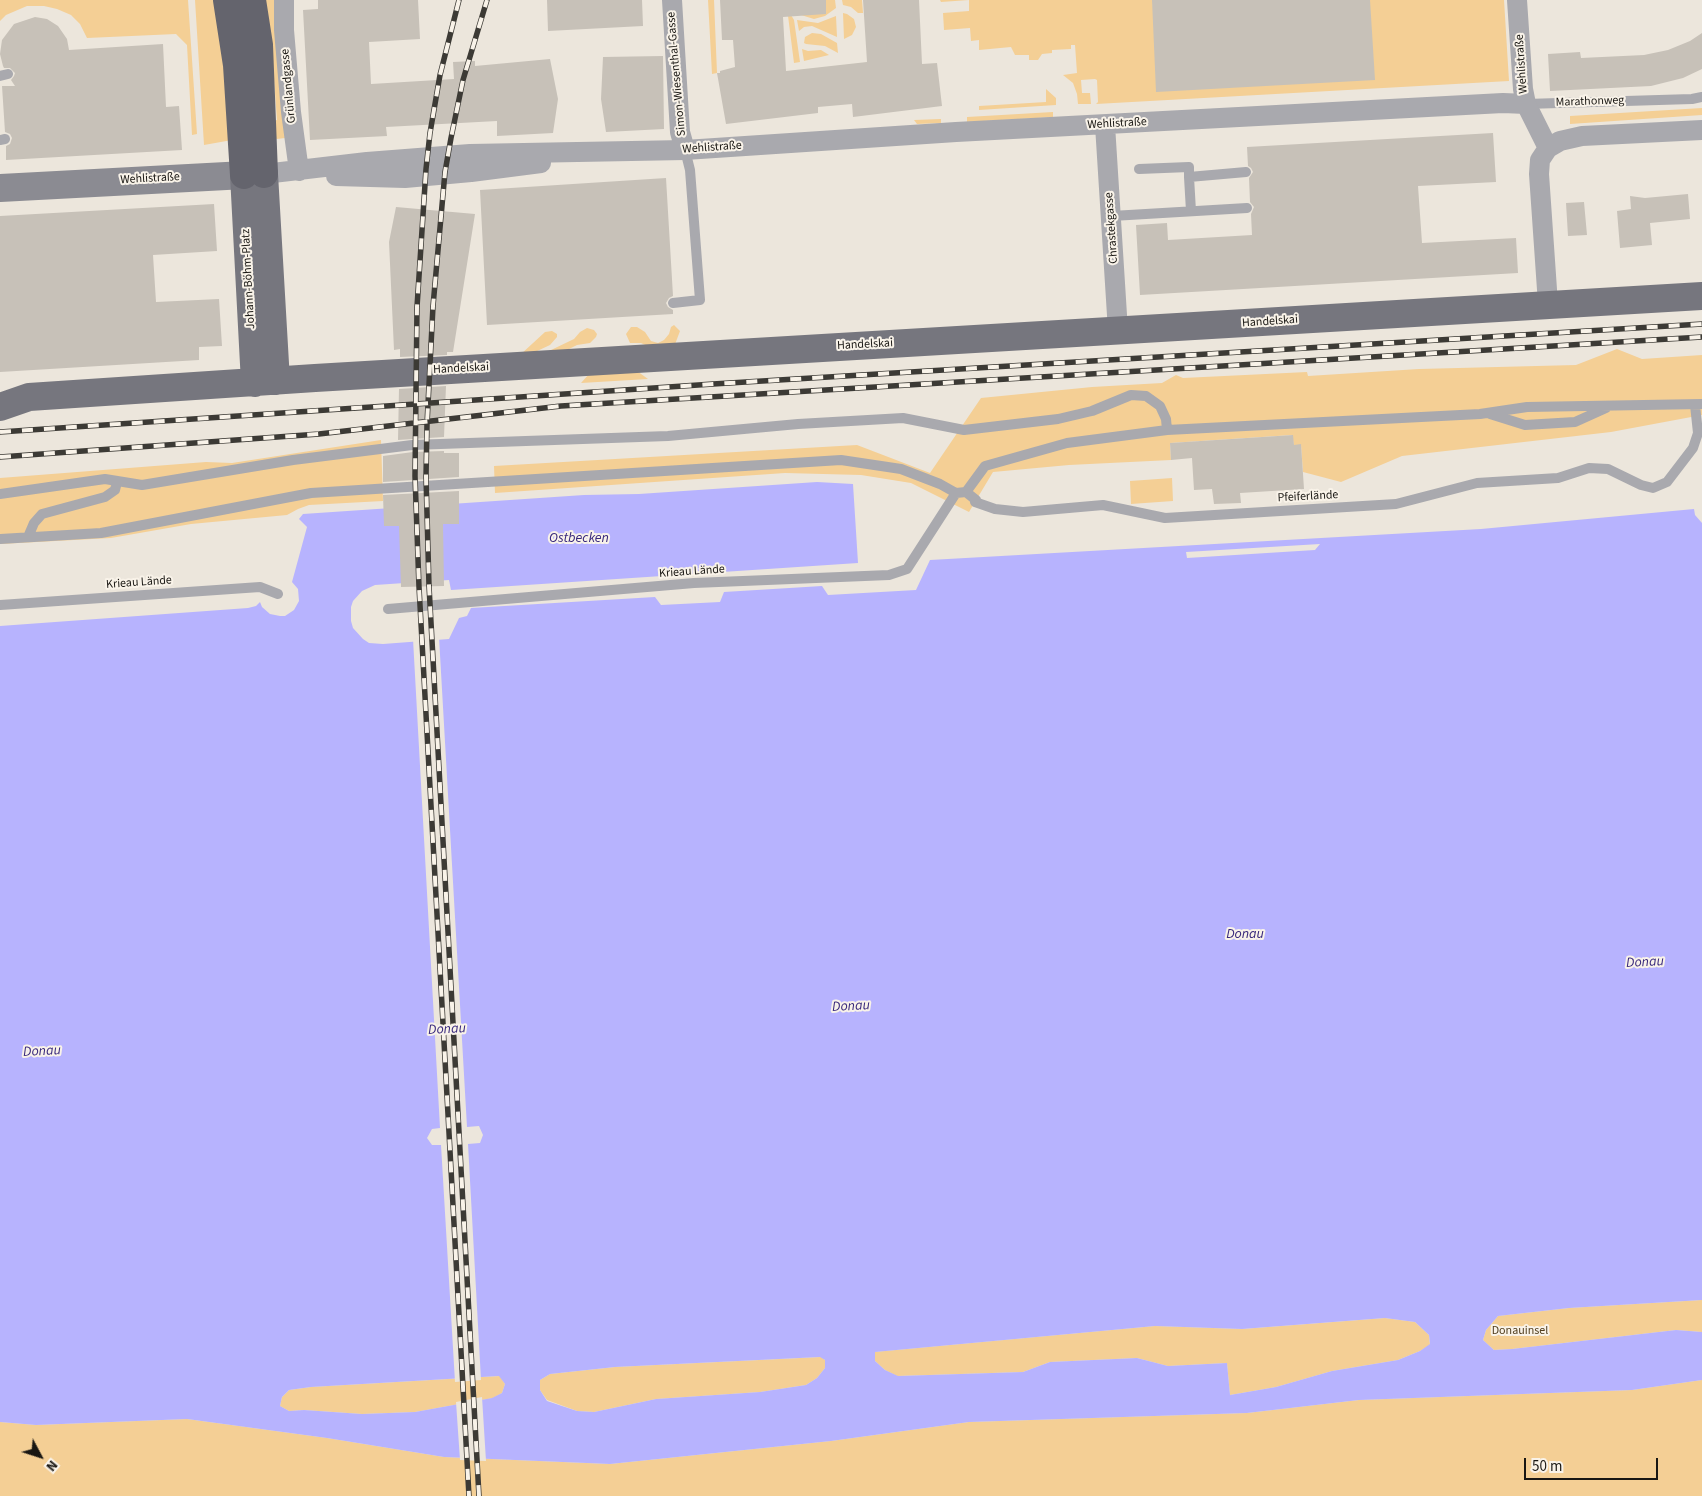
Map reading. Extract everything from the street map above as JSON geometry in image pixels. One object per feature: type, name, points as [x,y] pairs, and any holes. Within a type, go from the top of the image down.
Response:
[{"type":"highway","points":[[227,0],[254,175]]},
{"type":"highway","points":[[252,0],[259,46],[254,175]]},
{"type":"main road","name":"Johann-Böhm-Platz","points":[[254,175],[266,382]]},
{"type":"main road","name":"Handelskai","points":[[0,407],[29,398],[266,382],[1702,296]]},
{"type":"main road","name":"Handelskai","points":[[0,392],[29,398]]},
{"type":"street","name":"Grünlandgasse","points":[[284,0],[284,30],[291,112],[299,171]]},
{"type":"street","name":"Simon-Wiesenthal-Gasse","points":[[672,0],[680,132],[686,150]]},
{"type":"street","name":"Wehlistraße","points":[[0,188],[254,175],[367,162],[470,154],[686,150],[956,132],[1503,103],[1526,104],[1523,89],[1517,0]]},
{"type":"street","points":[[1526,104],[1548,148]]},
{"type":"street","name":"Chrastekgasse","points":[[1105,125],[1118,331]]},
{"type":"street","points":[[1548,304],[1539,174],[1540,160],[1548,148],[1560,141],[1582,136],[1702,130]]},
{"type":"lane","name":"Marathonweg","points":[[1526,104],[1692,99],[1702,97]]},
{"type":"lane","name":"Simon-Wiesenthal-Gasse","points":[[673,304],[700,300],[690,170],[686,150]]},
{"type":"lane","points":[[1139,169],[1189,167],[1191,212]]},
{"type":"lane","points":[[1189,177],[1246,172]]},
{"type":"lane","points":[[1112,216],[1248,208]]},
{"type":"lane","points":[[0,494],[105,479],[142,485],[293,460],[412,445],[668,436],[798,424],[903,418],[964,430],[1058,419],[1092,411],[1131,395],[1146,396],[1160,406],[1166,418],[1167,430]]},
{"type":"lane","name":"Krieau Lände","points":[[388,609],[694,583],[889,575],[907,569],[961,492],[973,484],[985,466],[1067,443],[1167,430],[1487,413],[1528,407],[1698,404]]},
{"type":"lane","name":"Pfeiferlände","points":[[0,539],[101,533],[311,493],[841,460],[901,470],[961,492],[976,500],[975,502],[995,509],[1023,512],[1103,505],[1165,518],[1396,504],[1477,482],[1558,478],[1589,468],[1608,469],[1641,485],[1653,488],[1667,482],[1693,448],[1698,433],[1698,404]]},
{"type":"lane","points":[[1487,413],[1525,425],[1575,422],[1609,406]]},
{"type":"lane","points":[[28,537],[34,523],[42,514],[105,497],[115,490],[117,482]]},
{"type":"lane","name":"Krieau Lände","points":[[0,605],[260,587],[278,594]]},
{"type":"green space","points":[[0,0],[188,0],[197,134],[192,135],[187,45],[176,34],[87,38],[80,24],[71,15],[44,6],[27,6],[6,15],[0,21]]},
{"type":"green space","points":[[195,0],[218,0],[232,140],[204,145]]},
{"type":"green space","points":[[265,0],[276,0],[285,138],[277,139],[275,138],[273,121],[277,120]]},
{"type":"green space","points":[[708,0],[714,0],[717,73],[712,74]]},
{"type":"green space","points":[[786,0],[794,20],[800,62],[794,63]]},
{"type":"green space","points":[[826,0],[835,0],[836,8],[825,16],[814,19],[801,15]]},
{"type":"green space","points":[[842,0],[862,0],[863,13],[858,13],[851,7],[843,5]]},
{"type":"green space","points":[[940,0],[969,0],[941,2]]},
{"type":"green space","points":[[969,0],[1504,0],[1509,81],[1096,104],[1098,102],[1097,80],[1095,79],[1081,80],[1082,93],[1090,93],[1091,104],[1078,104],[1073,83],[1063,75],[1077,73],[1075,45],[1071,45],[1071,49],[1052,50],[1052,53],[1042,54],[1038,60],[1029,60],[1029,55],[1015,55],[1011,47],[979,50],[979,40],[971,41],[970,28],[944,30],[943,13],[969,11]]},
{"type":"green space","points":[[843,13],[854,19],[856,27],[852,35],[844,39]]},
{"type":"green space","points":[[836,16],[837,37],[812,26],[804,27],[799,31],[797,20],[818,23]]},
{"type":"green space","points":[[812,33],[821,34],[837,43],[838,53],[825,46],[804,43],[805,37]]},
{"type":"green space","points":[[802,49],[808,51],[821,50],[829,55],[804,61]]},
{"type":"green space","points":[[1046,89],[1056,98],[1056,105],[979,110],[979,106],[1046,102]]},
{"type":"green space","points":[[1702,108],[1702,115],[1570,124],[1570,116]]},
{"type":"green space","points":[[1053,112],[1053,117],[967,122],[967,117]]},
{"type":"green space","points":[[941,119],[941,123],[917,124],[914,120]]},
{"type":"green space","points":[[674,325],[680,331],[674,347],[661,352],[641,343],[630,343],[626,334],[631,327],[637,327],[645,332],[651,341],[658,343],[664,340]]},
{"type":"green space","points":[[587,328],[594,330],[597,334],[590,343],[577,345],[565,351],[549,351],[574,339]]},
{"type":"green space","points":[[552,331],[557,334],[557,337],[550,345],[535,352],[520,355],[545,332]]},
{"type":"green space","points":[[1617,349],[1642,359],[1702,355],[1702,415],[1611,432],[1402,456],[1341,482],[1303,472],[1301,445],[1294,445],[1292,435],[1170,443],[1171,460],[1069,465],[993,472],[969,512],[911,483],[861,475],[785,473],[495,493],[494,466],[857,445],[930,473],[981,398],[1092,387],[1162,383],[1176,375],[1183,378],[1307,372],[1308,376],[1419,369],[1576,365]]},
{"type":"green space","points":[[637,371],[648,379],[581,383],[589,374]]},
{"type":"green space","points":[[381,440],[383,501],[309,505],[287,515],[191,524],[111,538],[0,544],[0,478],[206,462],[232,463]]},
{"type":"green space","points":[[1172,478],[1173,501],[1131,504],[1130,481]]},
{"type":"green space","name":"Donauinsel","points":[[1702,1300],[1702,1332],[1676,1330],[1494,1350],[1483,1340],[1486,1330],[1498,1316],[1569,1308]]},
{"type":"green space","points":[[1385,1318],[1415,1322],[1429,1335],[1430,1345],[1398,1360],[1332,1371],[1276,1387],[1230,1395],[1227,1363],[1168,1366],[1137,1358],[1050,1362],[1023,1372],[897,1376],[885,1370],[875,1361],[874,1352],[1155,1326],[1242,1329]]},
{"type":"green space","points":[[821,1357],[825,1360],[825,1368],[817,1378],[806,1385],[760,1392],[656,1399],[594,1412],[577,1411],[547,1400],[540,1390],[540,1380],[550,1374],[615,1367]]},
{"type":"green space","points":[[500,1376],[505,1384],[502,1393],[493,1398],[415,1412],[362,1414],[304,1410],[289,1411],[280,1406],[282,1397],[289,1390],[311,1387]]},
{"type":"green space","points":[[1702,1380],[1702,1496],[0,1496],[0,1422],[36,1425],[187,1419],[327,1438],[444,1457],[610,1464],[831,1441],[969,1422],[1247,1413],[1359,1400],[1632,1390]]},
{"type":"water","name":"Donau","points":[[817,482],[853,484],[858,563],[451,590],[449,580],[375,585],[362,591],[353,601],[351,621],[353,628],[369,643],[383,644],[449,639],[459,618],[467,616],[471,608],[655,597],[661,605],[720,602],[724,592],[822,586],[828,595],[916,590],[930,560],[1481,529],[1694,509],[1695,515],[1702,523],[1702,1300],[1569,1308],[1498,1316],[1486,1330],[1483,1340],[1494,1350],[1676,1330],[1702,1332],[1702,1380],[1632,1390],[1359,1400],[1247,1413],[969,1422],[831,1441],[610,1464],[444,1457],[327,1438],[187,1419],[36,1425],[0,1422],[0,626],[248,608],[256,606],[260,602],[262,607],[270,614],[285,616],[294,610],[299,601],[298,589],[292,582],[307,527],[299,519],[303,514],[584,495],[639,494]],"holes":[[[1385,1318],[1415,1322],[1429,1335],[1430,1344],[1420,1351],[1398,1360],[1332,1371],[1276,1387],[1230,1395],[1227,1363],[1168,1366],[1137,1358],[1050,1362],[1023,1372],[898,1376],[885,1370],[875,1361],[875,1352],[1155,1326],[1242,1329]],[[820,1357],[825,1360],[825,1368],[817,1378],[806,1385],[760,1392],[656,1399],[594,1412],[577,1411],[547,1401],[540,1390],[540,1380],[550,1374],[615,1367]],[[499,1376],[505,1384],[502,1393],[492,1398],[415,1412],[362,1414],[304,1410],[289,1411],[280,1406],[282,1397],[289,1390],[311,1387]]]},
{"type":"pier","points":[[1320,544],[1315,550],[1187,558],[1186,552]]},
{"type":"pier","points":[[439,637],[467,1127],[479,1126],[483,1135],[480,1143],[468,1144],[481,1380],[455,1382],[441,1145],[432,1145],[427,1138],[432,1129],[440,1128],[413,639]]},
{"type":"pier","points":[[482,1397],[486,1461],[460,1460],[456,1402]]},
{"type":"building","points":[[318,0],[418,0],[420,39],[369,42],[371,84],[454,79],[453,62],[475,61],[475,66],[550,59],[558,99],[553,133],[497,136],[497,121],[386,127],[387,136],[310,140],[303,10],[318,9]]},
{"type":"building","points":[[547,0],[642,0],[643,26],[548,31]]},
{"type":"building","points":[[720,0],[826,0],[826,14],[783,17],[786,71],[867,62],[863,0],[919,0],[922,64],[937,63],[942,106],[853,117],[852,104],[818,107],[818,113],[726,124],[717,73],[735,67],[733,40],[722,40]]},
{"type":"building","points":[[1152,0],[1370,0],[1375,80],[1156,92]]},
{"type":"building","points":[[35,17],[47,19],[58,26],[67,39],[69,50],[163,44],[166,107],[179,106],[182,150],[6,160],[6,146],[10,144],[12,138],[10,134],[5,132],[2,86],[15,86],[11,80],[15,73],[10,68],[4,68],[3,66],[0,54],[2,40],[14,24]]},
{"type":"building","points":[[1702,33],[1702,69],[1683,78],[1651,86],[1550,91],[1548,54],[1580,52],[1581,58],[1644,55],[1668,50],[1690,41]]},
{"type":"building","points":[[663,56],[664,129],[606,132],[601,99],[603,57]]},
{"type":"building","points":[[1493,133],[1496,182],[1418,186],[1422,243],[1516,238],[1518,273],[1140,295],[1136,225],[1167,223],[1168,240],[1252,235],[1251,214],[1254,207],[1250,202],[1249,178],[1253,172],[1248,166],[1247,147]]},
{"type":"building","points":[[666,178],[673,296],[666,303],[673,310],[673,314],[487,325],[480,190]]},
{"type":"building","points":[[1688,194],[1690,219],[1650,223],[1652,245],[1620,248],[1617,211],[1631,209],[1630,196],[1645,198]]},
{"type":"building","points":[[1584,202],[1587,235],[1568,236],[1566,203]]},
{"type":"building","points":[[214,204],[217,251],[153,255],[156,302],[219,299],[222,346],[199,347],[199,360],[0,372],[0,216]]},
{"type":"building","points":[[396,207],[475,214],[453,352],[447,352],[447,355],[400,357],[400,349],[394,350],[389,242]]},
{"type":"building","points":[[446,386],[444,437],[398,440],[399,389]]},
{"type":"building","points":[[1293,435],[1294,445],[1301,444],[1304,489],[1240,493],[1241,503],[1214,504],[1212,489],[1194,490],[1192,458],[1171,460],[1170,443]]},
{"type":"building","points":[[444,451],[444,453],[459,453],[459,477],[383,482],[383,456],[413,452]]},
{"type":"building","points":[[459,491],[459,524],[443,524],[444,586],[401,587],[399,526],[384,526],[383,495]]},
{"type":"railway","points":[[459,0],[440,75],[426,169],[417,307],[415,476],[419,587],[469,1496]]},
{"type":"railway","points":[[479,1496],[429,586],[426,477],[433,306],[445,172],[463,80],[487,0]]},
{"type":"railway","points":[[0,432],[713,384],[1702,324]]},
{"type":"railway","points":[[0,457],[319,434],[561,406],[1702,337]]},
{"type":"water label","name":"Ostbecken","points":[[579,539]]}]
